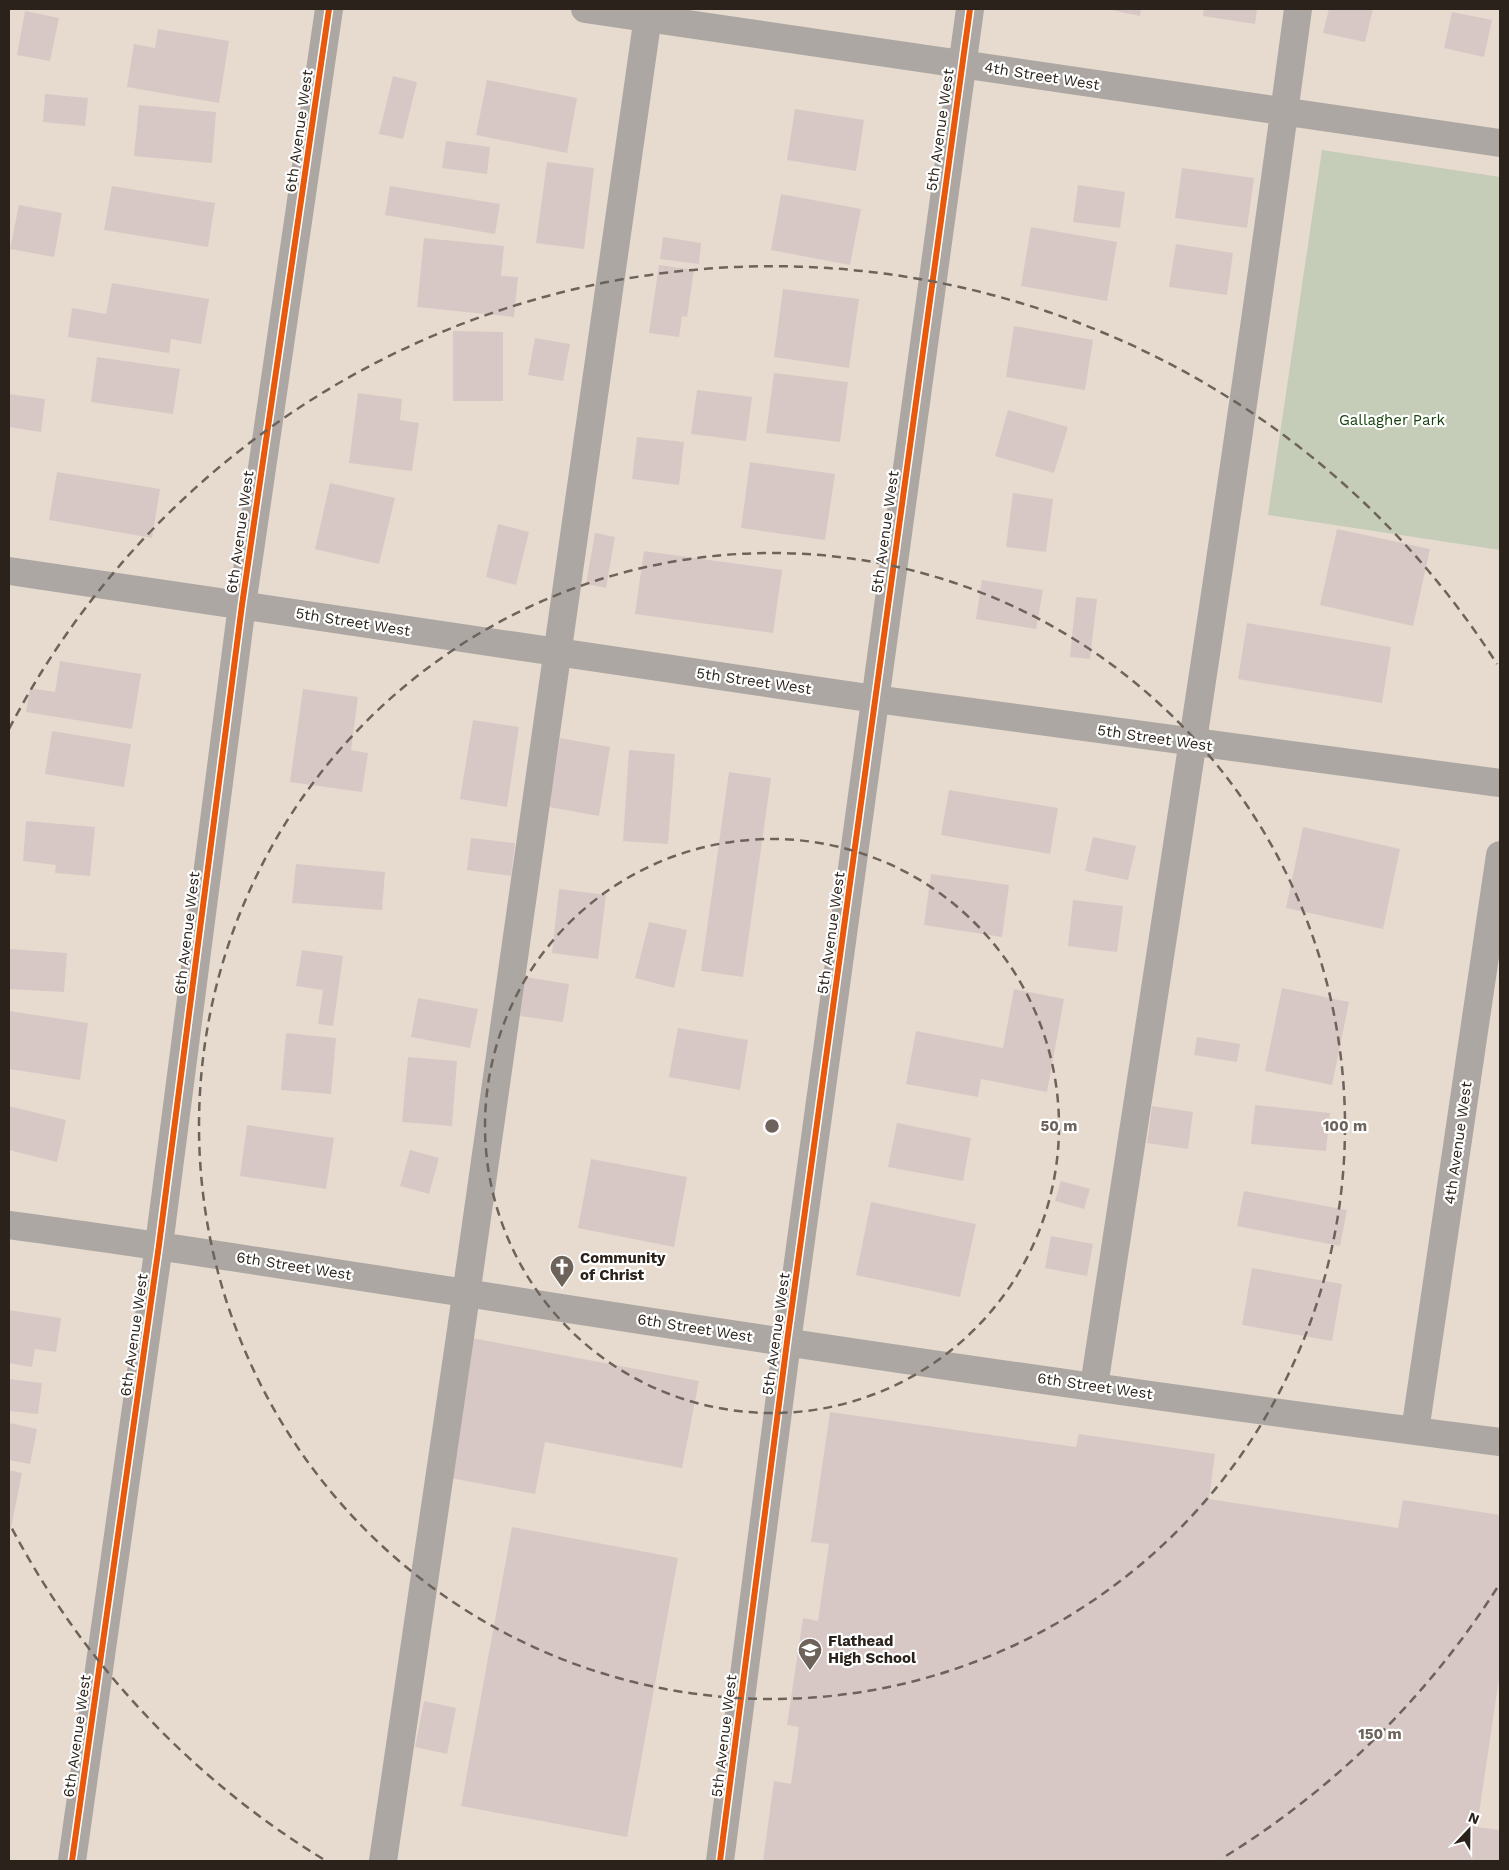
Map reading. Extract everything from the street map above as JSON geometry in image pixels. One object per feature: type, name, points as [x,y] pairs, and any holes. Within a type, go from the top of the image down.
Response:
[{"type":"street","name":"6th Avenue West","points":[[72,1861],[159,1245],[242,605],[329,9]]},
{"type":"street","name":"4th Street West","points":[[585,9],[648,14],[961,64],[1500,143]]},
{"type":"street","name":"5th Avenue West","points":[[720,1861],[787,1342],[970,9]]},
{"type":"street","points":[[1094,1386],[1192,743],[1298,9]]},
{"type":"street","points":[[382,1861],[466,1294],[648,14]]},
{"type":"street","name":"5th Street West","points":[[9,571],[875,699],[1500,783]]},
{"type":"street","name":"4th Avenue West","points":[[1415,1431],[1500,855]]},
{"type":"street","name":"6th Street West","points":[[9,1225],[159,1245],[466,1294],[787,1342],[1500,1442]]},
{"type":"green space","name":"Gallagher Park","points":[[1322,150],[1500,177],[1500,550],[1268,515]]},
{"type":"building","points":[[1106,9],[1141,9],[1140,16]]},
{"type":"building","points":[[1204,9],[1257,9],[1255,24],[1203,16]]},
{"type":"building","points":[[1329,9],[1373,9],[1365,42],[1323,33]]},
{"type":"building","points":[[25,11],[59,18],[50,61],[17,55]]},
{"type":"building","points":[[1452,12],[1492,20],[1484,57],[1444,48]]},
{"type":"building","points":[[158,29],[229,41],[219,103],[127,87],[134,44],[155,48]]},
{"type":"building","points":[[393,76],[417,82],[403,139],[379,134]]},
{"type":"building","points":[[487,80],[577,98],[567,153],[476,135]]},
{"type":"building","points":[[45,94],[88,98],[85,126],[43,122]]},
{"type":"building","points":[[139,105],[216,112],[212,163],[134,156]]},
{"type":"building","points":[[795,109],[864,120],[856,171],[787,160]]},
{"type":"building","points":[[446,141],[490,147],[487,174],[442,168]]},
{"type":"building","points":[[547,162],[594,168],[584,249],[536,243]]},
{"type":"building","points":[[1182,168],[1254,178],[1247,228],[1175,218]]},
{"type":"building","points":[[1078,185],[1125,192],[1120,228],[1073,222]]},
{"type":"building","points":[[112,186],[215,203],[208,247],[104,230]]},
{"type":"building","points":[[390,186],[500,204],[495,234],[385,215]]},
{"type":"building","points":[[781,194],[861,209],[850,265],[771,250]]},
{"type":"building","points":[[19,205],[62,213],[54,257],[10,249]]},
{"type":"building","points":[[1031,227],[1117,242],[1107,301],[1021,286]]},
{"type":"building","points":[[663,237],[701,243],[699,264],[660,259]]},
{"type":"building","points":[[424,238],[504,246],[501,276],[518,277],[514,317],[417,307]]},
{"type":"building","points":[[1176,244],[1233,253],[1227,295],[1169,287]]},
{"type":"building","points":[[659,265],[694,270],[687,317],[682,316],[679,337],[649,333]]},
{"type":"building","points":[[112,283],[209,299],[201,344],[171,339],[169,353],[68,337],[72,308],[106,314]]},
{"type":"building","points":[[783,289],[859,299],[849,368],[774,357]]},
{"type":"building","points":[[1014,326],[1093,340],[1085,390],[1006,377]]},
{"type":"building","points":[[453,331],[503,332],[503,401],[453,401]]},
{"type":"building","points":[[535,338],[570,344],[563,381],[528,375]]},
{"type":"building","points":[[97,357],[180,369],[173,414],[91,402]]},
{"type":"building","points":[[774,373],[848,382],[840,442],[766,433]]},
{"type":"building","points":[[697,390],[752,397],[746,441],[691,434]]},
{"type":"building","points":[[358,393],[402,399],[400,420],[419,423],[412,471],[349,463]]},
{"type":"building","points":[[9,394],[45,399],[41,432],[9,427]]},
{"type":"building","points":[[1008,410],[1068,427],[1054,473],[995,456]]},
{"type":"building","points":[[637,437],[684,442],[679,485],[632,479]]},
{"type":"building","points":[[750,462],[835,474],[825,540],[741,528]]},
{"type":"building","points":[[57,472],[160,489],[152,538],[49,520]]},
{"type":"building","points":[[330,483],[395,498],[379,564],[315,549]]},
{"type":"building","points":[[1013,493],[1053,499],[1046,552],[1006,547]]},
{"type":"building","points":[[498,524],[529,532],[516,585],[486,577]]},
{"type":"building","points":[[1337,529],[1430,549],[1413,626],[1320,605]]},
{"type":"building","points":[[595,533],[615,537],[606,588],[586,584]]},
{"type":"building","points":[[644,551],[782,570],[773,633],[635,614]]},
{"type":"building","points":[[982,580],[1043,590],[1036,629],[976,619]]},
{"type":"building","points":[[1076,597],[1097,599],[1090,659],[1070,657]]},
{"type":"building","points":[[1247,623],[1391,647],[1382,703],[1238,679]]},
{"type":"building","points":[[60,661],[141,674],[132,729],[26,712],[30,688],[55,692]]},
{"type":"building","points":[[303,689],[358,697],[351,750],[368,753],[362,792],[290,782]]},
{"type":"building","points":[[473,720],[519,727],[507,807],[460,799]]},
{"type":"building","points":[[52,731],[131,744],[124,787],[45,774]]},
{"type":"building","points":[[560,738],[610,747],[599,816],[549,807]]},
{"type":"building","points":[[629,750],[675,754],[668,844],[623,841]]},
{"type":"building","points":[[729,772],[771,778],[743,977],[701,971]]},
{"type":"building","points":[[949,790],[1058,808],[1050,854],[941,835]]},
{"type":"building","points":[[26,821],[95,827],[90,876],[55,873],[56,865],[23,861]]},
{"type":"building","points":[[1303,827],[1400,849],[1383,929],[1286,908]]},
{"type":"building","points":[[1093,837],[1136,846],[1128,880],[1085,871]]},
{"type":"building","points":[[471,838],[515,843],[511,876],[467,870]]},
{"type":"building","points":[[296,864],[385,872],[382,910],[292,903]]},
{"type":"building","points":[[931,874],[1009,885],[1002,937],[924,925]]},
{"type":"building","points":[[559,889],[606,895],[598,959],[552,953]]},
{"type":"building","points":[[1073,900],[1123,906],[1117,952],[1068,946]]},
{"type":"building","points":[[649,922],[687,930],[674,988],[635,978]]},
{"type":"building","points":[[9,949],[67,953],[64,992],[9,989]]},
{"type":"building","points":[[302,950],[343,956],[333,1026],[318,1024],[323,990],[296,986]]},
{"type":"building","points":[[525,977],[569,984],[563,1022],[520,1016]]},
{"type":"building","points":[[1282,988],[1349,1002],[1332,1085],[1265,1071]]},
{"type":"building","points":[[1014,989],[1064,999],[1047,1092],[981,1079],[978,1097],[906,1084],[916,1031],[1003,1048]]},
{"type":"building","points":[[418,998],[478,1009],[470,1048],[411,1037]]},
{"type":"building","points":[[9,1011],[88,1023],[80,1080],[9,1069]]},
{"type":"building","points":[[678,1028],[748,1040],[740,1090],[669,1077]]},
{"type":"building","points":[[286,1033],[336,1038],[331,1094],[281,1090]]},
{"type":"building","points":[[1197,1037],[1240,1044],[1237,1062],[1194,1055]]},
{"type":"building","points":[[408,1057],[457,1061],[452,1126],[402,1122]]},
{"type":"building","points":[[1255,1105],[1330,1113],[1326,1151],[1251,1144]]},
{"type":"building","points":[[9,1106],[66,1120],[57,1162],[9,1150]]},
{"type":"building","points":[[1152,1106],[1193,1112],[1188,1149],[1147,1143]]},
{"type":"building","points":[[897,1123],[971,1138],[963,1181],[888,1167]]},
{"type":"building","points":[[247,1125],[334,1138],[326,1189],[240,1176]]},
{"type":"building","points":[[410,1150],[439,1158],[429,1194],[400,1186]]},
{"type":"building","points":[[591,1159],[687,1177],[674,1247],[578,1228]]},
{"type":"building","points":[[1061,1181],[1090,1189],[1084,1209],[1055,1201]]},
{"type":"building","points":[[1244,1191],[1347,1210],[1340,1246],[1237,1226]]},
{"type":"building","points":[[871,1202],[976,1224],[960,1297],[856,1275]]},
{"type":"building","points":[[1051,1236],[1093,1244],[1087,1276],[1045,1268]]},
{"type":"building","points":[[1252,1268],[1342,1284],[1332,1341],[1242,1325]]},
{"type":"building","points":[[9,1310],[61,1318],[56,1352],[35,1349],[32,1367],[9,1363]]},
{"type":"building","points":[[472,1338],[699,1381],[682,1468],[545,1442],[535,1494],[445,1477]]},
{"type":"building","points":[[9,1379],[42,1383],[38,1414],[9,1411]]},
{"type":"building","points":[[830,1412],[1076,1447],[1079,1434],[1215,1454],[1209,1499],[1398,1528],[1403,1500],[1500,1515],[1500,1672],[1477,1827],[1500,1830],[1500,1861],[763,1861],[774,1781],[791,1784],[799,1727],[787,1725],[803,1618],[818,1621],[829,1544],[811,1542]]},
{"type":"building","points":[[9,1423],[37,1429],[30,1464],[9,1460]]},
{"type":"building","points":[[9,1470],[22,1473],[10,1533],[9,1533]]},
{"type":"building","points":[[512,1527],[678,1558],[627,1837],[461,1806]]},
{"type":"building","points":[[424,1701],[456,1708],[447,1754],[415,1747]]},
{"type":"cycle path","points":[[72,1861],[159,1245],[242,605],[329,9]]},
{"type":"cycle path","points":[[720,1861],[787,1342],[970,9]]},
{"type":"place","name":"Community of Christ","points":[[562,1288]]},
{"type":"place","name":"Flathead High School","points":[[810,1671]]}]
